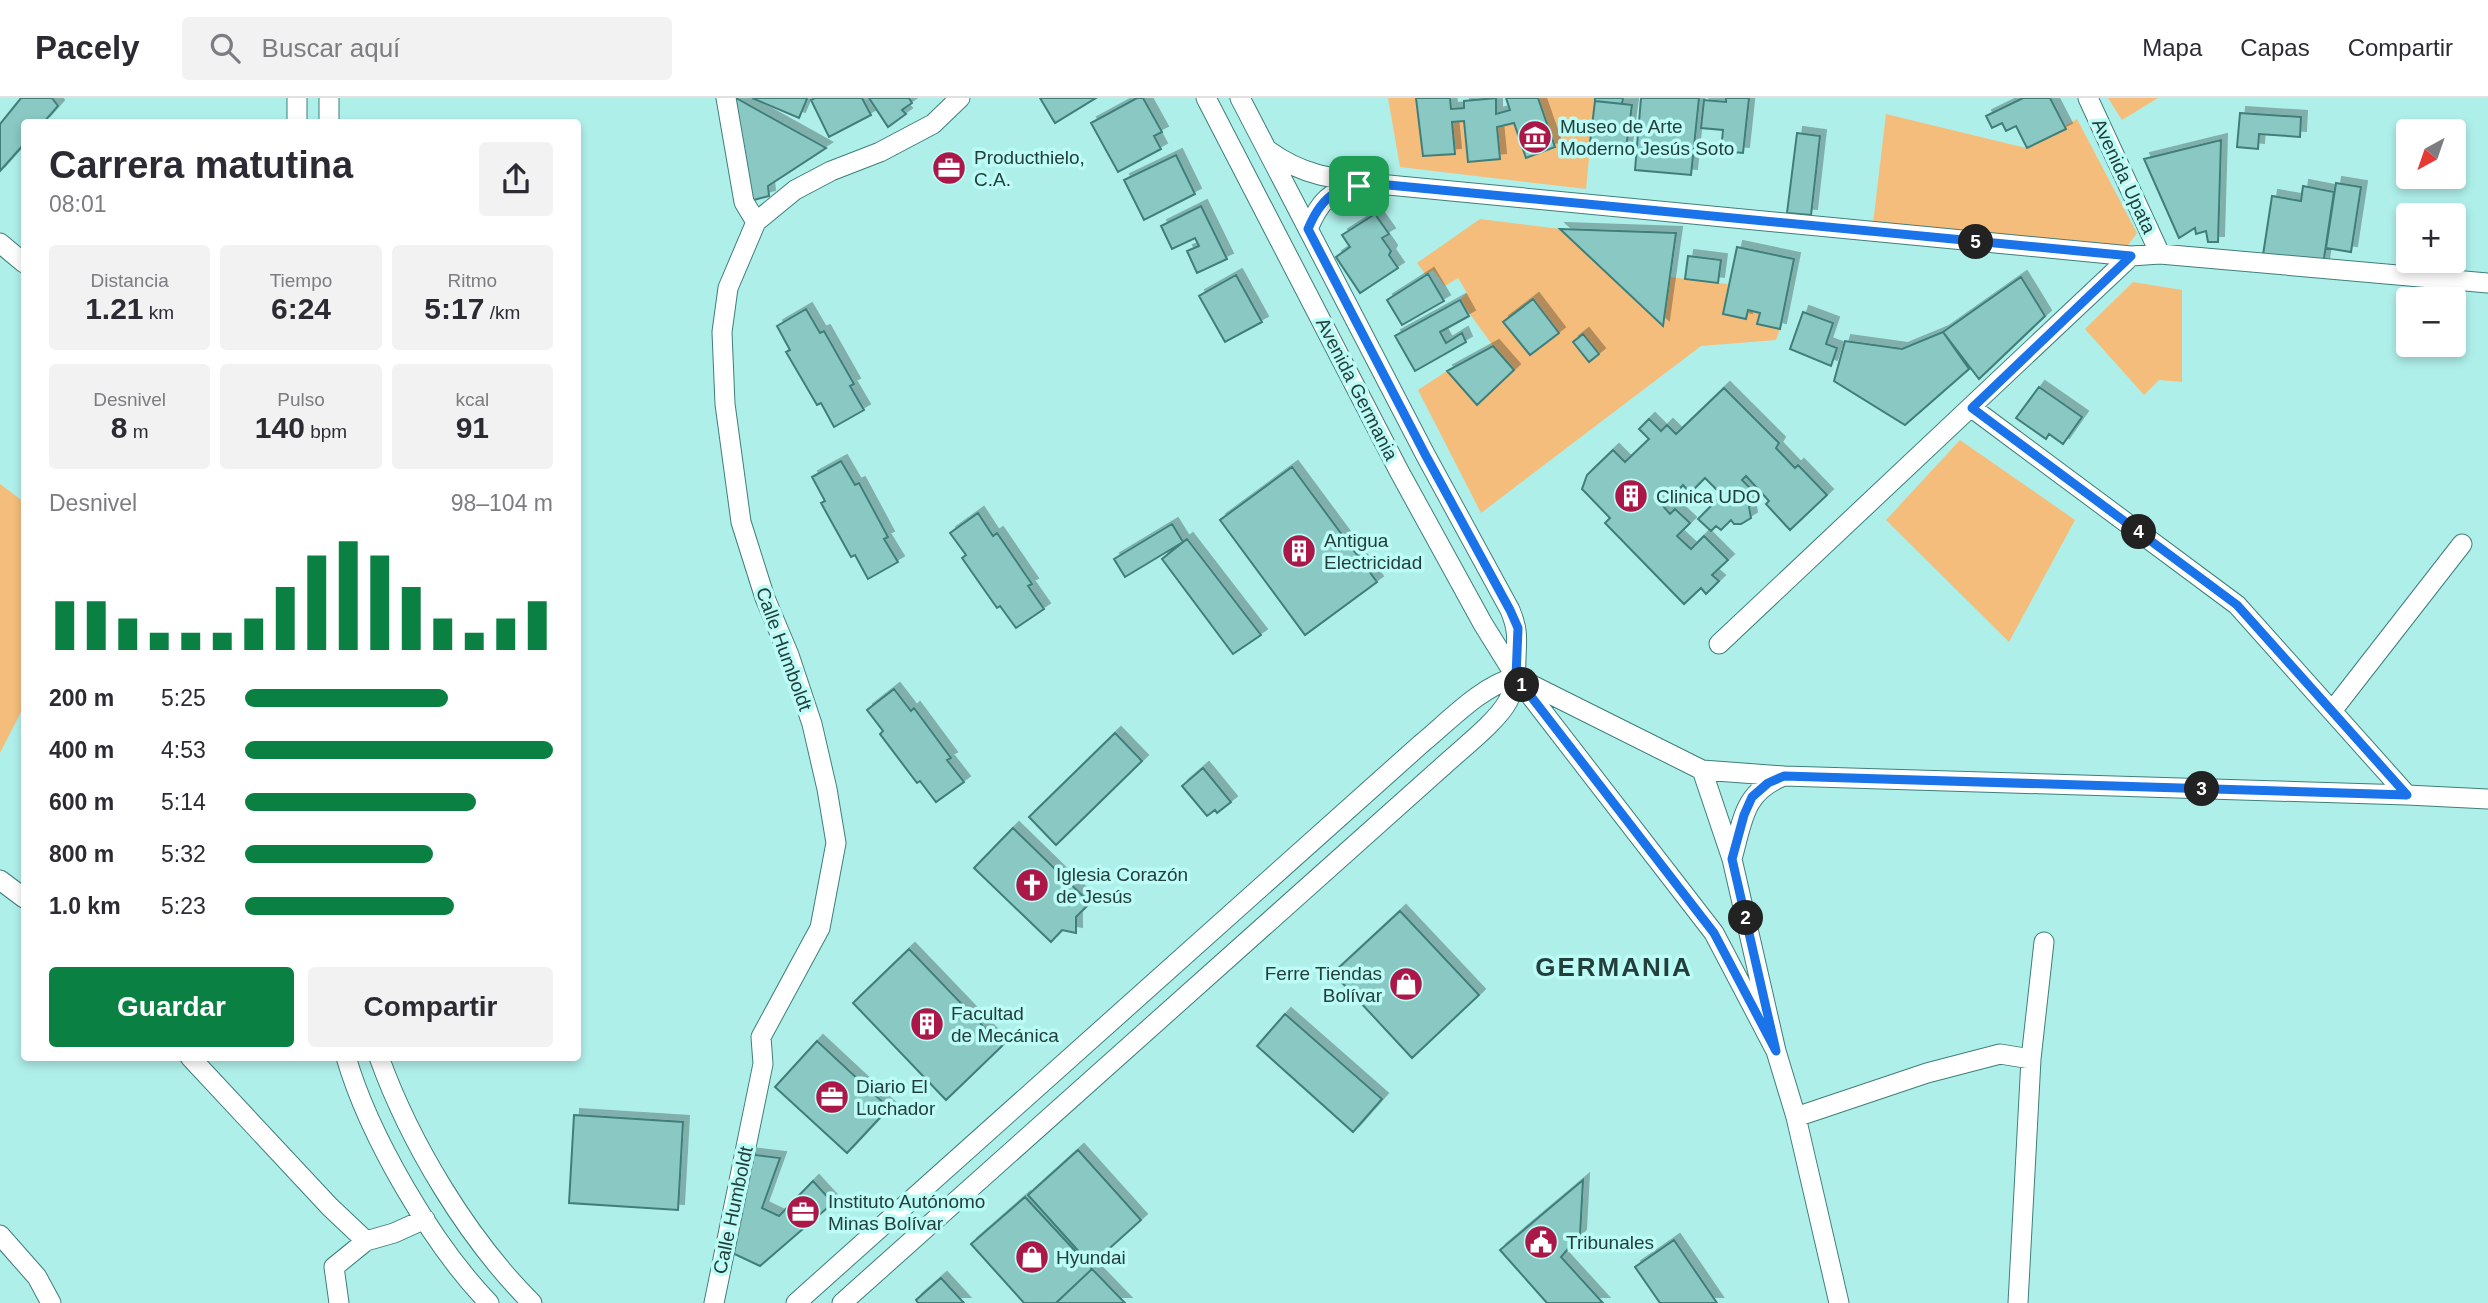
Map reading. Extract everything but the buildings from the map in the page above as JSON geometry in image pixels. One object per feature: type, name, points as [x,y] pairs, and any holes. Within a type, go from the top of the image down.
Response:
[{"type":"street","points":[[297,98],[297,119]]},
{"type":"street","points":[[329,98],[329,119]]},
{"type":"street","points":[[726,98],[744,202],[756,222]]},
{"type":"street","name":"Calle Humboldt","points":[[714,1303],[763,1064],[761,1037],[820,928],[836,843],[827,789],[811,724],[789,654],[765,598],[741,522],[727,415],[722,332],[728,288],[756,222],[795,190],[831,171],[880,152],[933,124],[960,98]]},
{"type":"street","name":"Avenida Germania","points":[[1206,98],[1399,471],[1483,624],[1516,677],[1714,933],[1776,1051]]},
{"type":"street","name":"Avenida Germania","points":[[1240,98],[1426,456],[1510,610],[1518,628],[1516,677]]},
{"type":"street","name":"Avenida Upata","points":[[2088,98],[2160,254]]},
{"type":"street","points":[[1267,150],[1289,166],[1315,176],[1378,184],[2131,256],[2160,254],[2488,283]]},
{"type":"street","points":[[1308,229],[1317,209],[1328,196],[1342,189],[1378,184]]},
{"type":"street","points":[[0,243],[21,260]]},
{"type":"street","points":[[1719,644],[2131,256]]},
{"type":"street","points":[[1972,408],[2237,605],[2407,795]]},
{"type":"street","points":[[2332,711],[2462,544]]},
{"type":"street","points":[[842,1303],[1451,758],[1505,706],[1516,677]]},
{"type":"street","points":[[796,1303],[1421,744],[1490,688],[1516,677],[1702,770],[1784,776],[2488,799]]},
{"type":"street","points":[[1702,770],[1732,859],[1776,1051],[1796,1117],[1839,1303]]},
{"type":"street","points":[[1732,859],[1752,797],[1768,783],[1784,776]]},
{"type":"street","points":[[0,880],[21,896]]},
{"type":"street","points":[[2018,1303],[2031,1059],[2043,943]]},
{"type":"street","points":[[1796,1117],[1927,1073],[2000,1054],[2031,1059]]},
{"type":"street","points":[[194,1061],[330,1207],[366,1241]]},
{"type":"street","points":[[347,1061],[358,1094],[391,1161],[425,1219],[489,1303]]},
{"type":"street","points":[[381,1061],[397,1101],[439,1182],[486,1249],[532,1303]]},
{"type":"street","points":[[339,1303],[334,1267],[366,1241],[394,1233],[425,1219]]},
{"type":"street","points":[[0,1235],[37,1277],[51,1303]]},
{"type":"shaded area","points":[[1388,98],[1416,98],[1424,156],[1455,154],[1452,122],[1464,121],[1468,162],[1499,159],[1497,127],[1514,123],[1526,158],[1555,147],[1538,98],[1595,98],[1586,189],[1400,167]]},
{"type":"shaded area","points":[[2108,98],[2158,98],[2122,120]]},
{"type":"shaded area","points":[[1886,114],[2026,148],[2077,119],[2137,233],[2123,252],[1872,232]]},
{"type":"shaded area","points":[[1480,219],[1560,229],[1662,325],[1670,277],[1728,284],[1724,314],[1746,319],[1748,310],[1760,313],[1758,324],[1780,329],[1776,340],[1701,346],[1481,513],[1418,390],[1447,371],[1477,405],[1493,346],[1460,300],[1467,293],[1458,278],[1445,286],[1433,270],[1426,275],[1417,263]]},
{"type":"shaded area","points":[[2133,282],[2182,290],[2182,382],[2159,380],[2144,395],[2085,329]]},
{"type":"shaded area","points":[[1960,440],[2075,520],[2009,642],[1886,520]]},
{"type":"shaded area","points":[[0,484],[21,500],[21,712],[0,753]]},
{"type":"place","name":"Museo de Arte Moderno Jesús Soto","points":[[1535,137]]},
{"type":"place","name":"Producthielo, C.A.","points":[[949,168]]},
{"type":"place","name":"Clinica UDO","points":[[1631,496]]},
{"type":"place","name":"Antigua Electricidad","points":[[1299,551]]},
{"type":"place","name":"Iglesia Corazón de Jesús","points":[[1032,885]]},
{"type":"place","name":"Ferre Tiendas Bolívar","points":[[1406,984]]},
{"type":"place","name":"Facultad de Mecánica","points":[[927,1024]]},
{"type":"place","name":"Diario El Luchador","points":[[832,1097]]},
{"type":"place","name":"Instituto Autónomo Minas Bolívar","points":[[803,1212]]},
{"type":"place","name":"Tribunales","points":[[1541,1242]]},
{"type":"place","name":"Hyundai","points":[[1032,1257]]},
{"type":"district","name":"GERMANIA","points":[[1614,967]]},
{"type":"route","points":[[1378,184],[2131,256],[1972,408],[2237,605],[2407,795],[1784,776],[1768,783],[1752,797],[1732,859],[1776,1051],[1714,933],[1516,677],[1518,628],[1510,610],[1308,229],[1317,209],[1328,196],[1342,189],[1359,186],[1378,184]]}]
